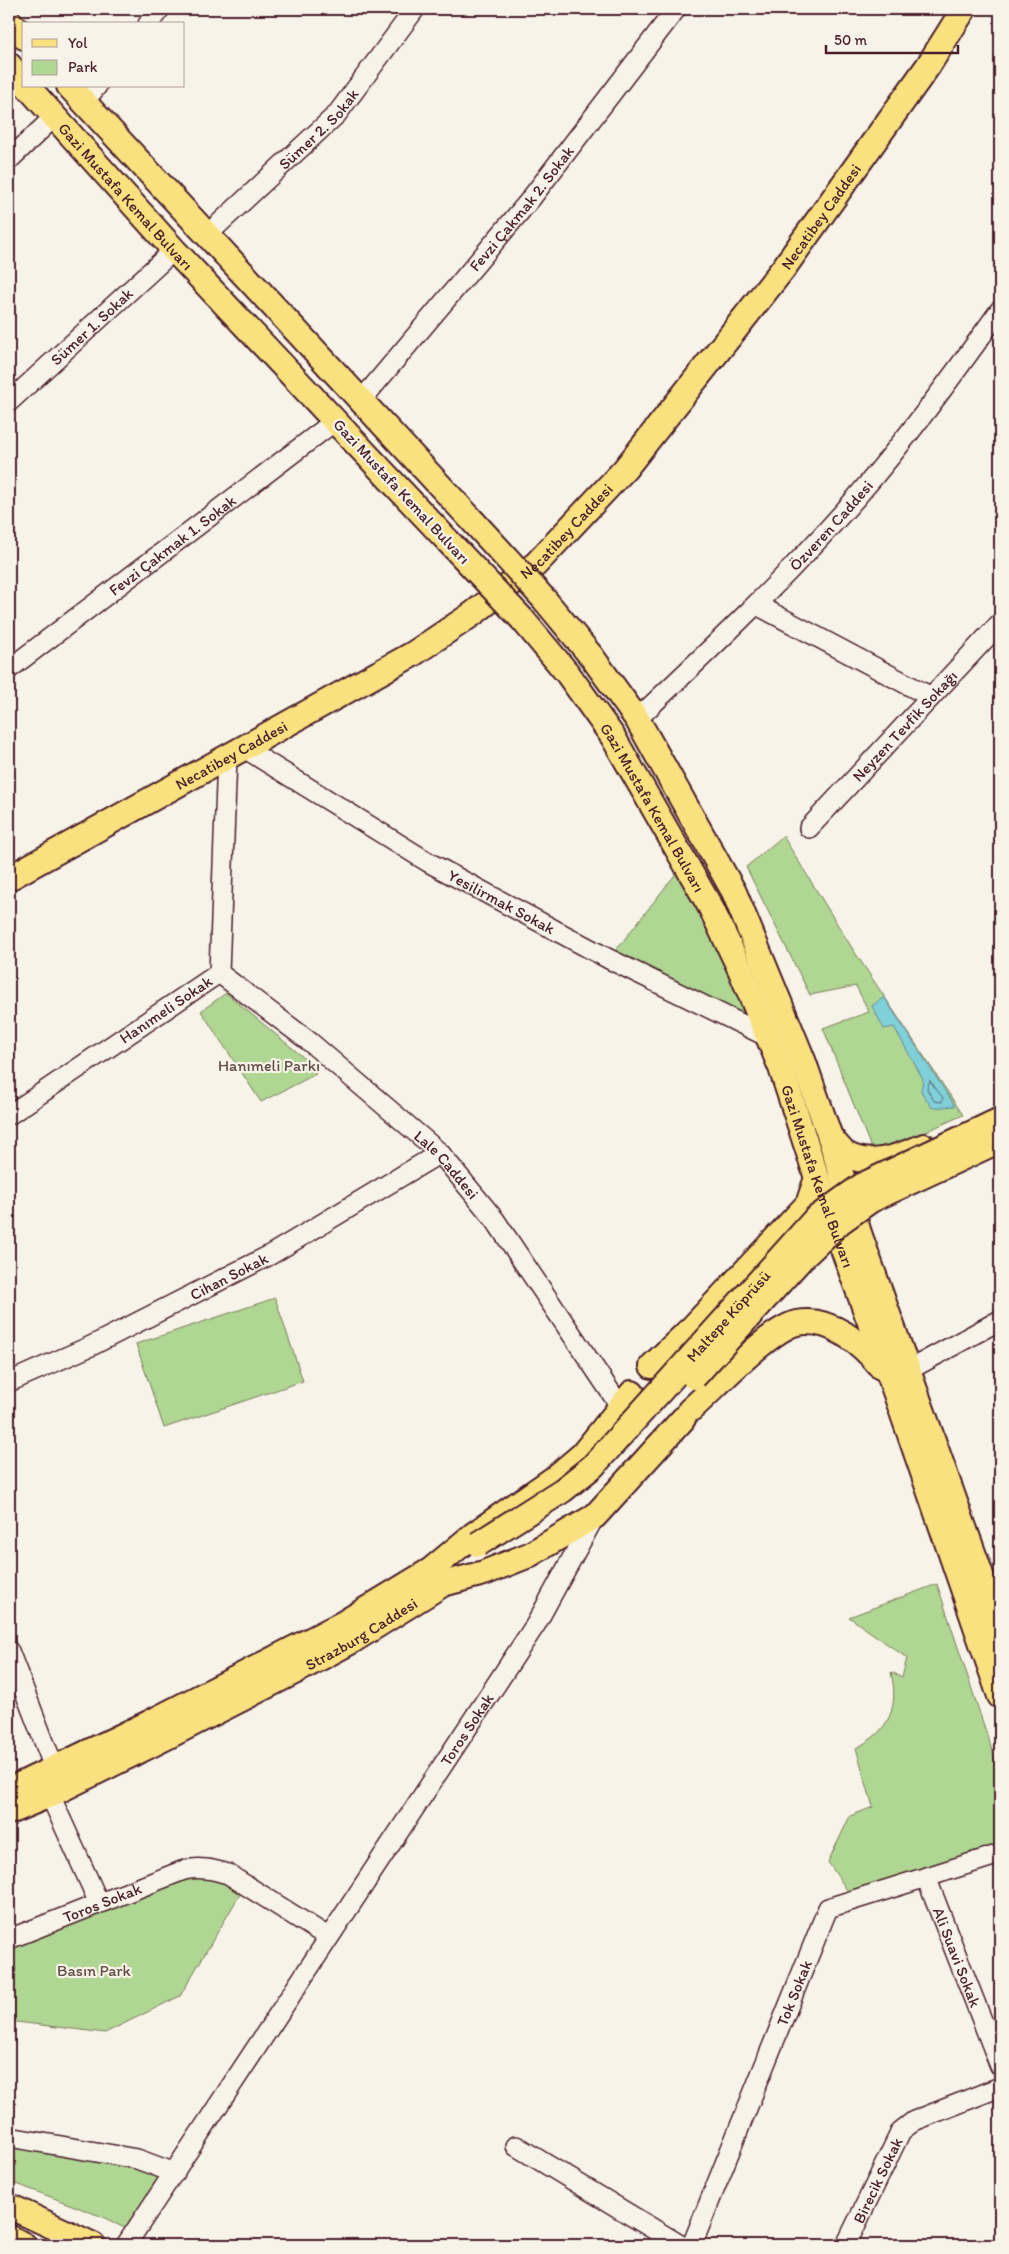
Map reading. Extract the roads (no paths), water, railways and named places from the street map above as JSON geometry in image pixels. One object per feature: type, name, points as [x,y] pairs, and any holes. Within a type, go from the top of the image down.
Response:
[{"type":"main road","name":"Necatibey Caddesi","points":[[9,878],[433,642],[474,613],[536,564],[625,469],[783,269],[928,66],[964,9]]},
{"type":"main road","points":[[9,21],[22,35]]},
{"type":"main road","points":[[9,66],[22,81]]},
{"type":"main road","name":"Gazi Mustafa Kemal Bulvarı","points":[[29,88],[174,250],[522,619],[568,674],[613,737],[643,786],[711,908],[768,1037],[781,1068],[817,1178],[1000,1628]]},
{"type":"main road","name":"Gazi Mustafa Kemal Bulvarı","points":[[83,92],[207,235],[544,599],[592,657],[638,720],[734,892],[803,1060],[830,1137],[898,1374],[1000,1696]]},
{"type":"main road","points":[[830,1137],[845,1153],[860,1160],[883,1160],[908,1153],[975,1125],[1000,1110]]},
{"type":"main road","name":"Maltepe Köprüsü","points":[[482,1550],[592,1466],[814,1219],[863,1185],[1000,1120]]},
{"type":"main road","name":"Maltepe Köprüsü","points":[[482,1550],[571,1502],[604,1476],[802,1258],[840,1222],[871,1200],[1000,1140]]},
{"type":"main road","points":[[652,1366],[671,1364],[687,1374],[694,1392],[687,1415],[674,1424],[664,1426],[645,1420],[633,1404],[626,1400],[638,1376],[652,1366],[692,1328],[808,1204],[817,1178]]},
{"type":"main road","name":"Strazburg Caddesi","points":[[9,1790],[55,1770],[437,1577],[484,1574],[529,1555],[595,1516],[687,1415],[760,1346],[796,1323],[817,1323],[837,1330],[866,1349],[898,1374]]},
{"type":"main road","name":"Strazburg Caddesi","points":[[9,1812],[50,1795],[352,1641],[437,1577],[473,1535],[570,1466],[582,1455],[626,1400]]},
{"type":"main road","points":[[437,1577],[482,1550]]},
{"type":"main road","points":[[9,2206],[93,2245]]},
{"type":"main road","points":[[9,2238],[24,2245]]},
{"type":"street","points":[[150,22],[160,9]]},
{"type":"street","name":"Sümer 2. Sokak","points":[[207,235],[337,114],[415,9]]},
{"type":"street","name":"Fevzi Çakmak 2. Sokak","points":[[360,402],[529,201],[676,9]]},
{"type":"street","points":[[9,160],[54,117]]},
{"type":"street","name":"Sümer 1. Sokak","points":[[9,402],[174,250]]},
{"type":"street","name":"Özveren Caddesi","points":[[638,720],[757,605],[856,498],[943,391],[1000,310]]},
{"type":"street","name":"Fevzi Çakmak 1. Sokak","points":[[9,669],[335,421]]},
{"type":"street","points":[[757,605],[931,697]]},
{"type":"street","name":"Neyzen Tevfik Sokağı","points":[[809,828],[1000,623]]},
{"type":"street","name":"Hanımeli Sokak","points":[[9,1116],[219,973],[236,753]]},
{"type":"street","name":"Yesilirmak Sokak","points":[[236,753],[428,862],[609,959],[768,1037]]},
{"type":"street","name":"Lale Caddesi","points":[[219,973],[310,1042],[440,1153],[495,1220],[626,1400]]},
{"type":"street","name":"Cihan Sokak","points":[[9,1382],[91,1346],[270,1255],[440,1153]]},
{"type":"street","points":[[898,1374],[1000,1320]]},
{"type":"street","name":"Toros Sokak","points":[[126,2245],[536,1624],[595,1516]]},
{"type":"street","points":[[9,1651],[55,1770]]},
{"type":"street","points":[[50,1795],[98,1903]]},
{"type":"street","name":"Tok Sokak","points":[[692,2245],[828,1908],[1000,1854]]},
{"type":"street","name":"Toros Sokak","points":[[9,1939],[184,1870],[199,1868],[213,1869],[246,1884],[328,1937]]},
{"type":"street","name":"Ali Suavi Sokak","points":[[926,1877],[1000,2066]]},
{"type":"street","name":"Birecik Sokak","points":[[846,2245],[901,2131],[914,2120],[1000,2086]]},
{"type":"street","points":[[9,2137],[137,2159],[175,2173]]},
{"type":"street","points":[[516,2146],[680,2245]]},
{"type":"water","points":[[884,997],[955,1106],[932,1108],[921,1091],[923,1079],[894,1027],[884,1029],[872,1006]]},
{"type":"park label","name":"Hanımeli Parkı","points":[[269,1065]]},
{"type":"park label","name":"Basın Park","points":[[94,1970]]}]
